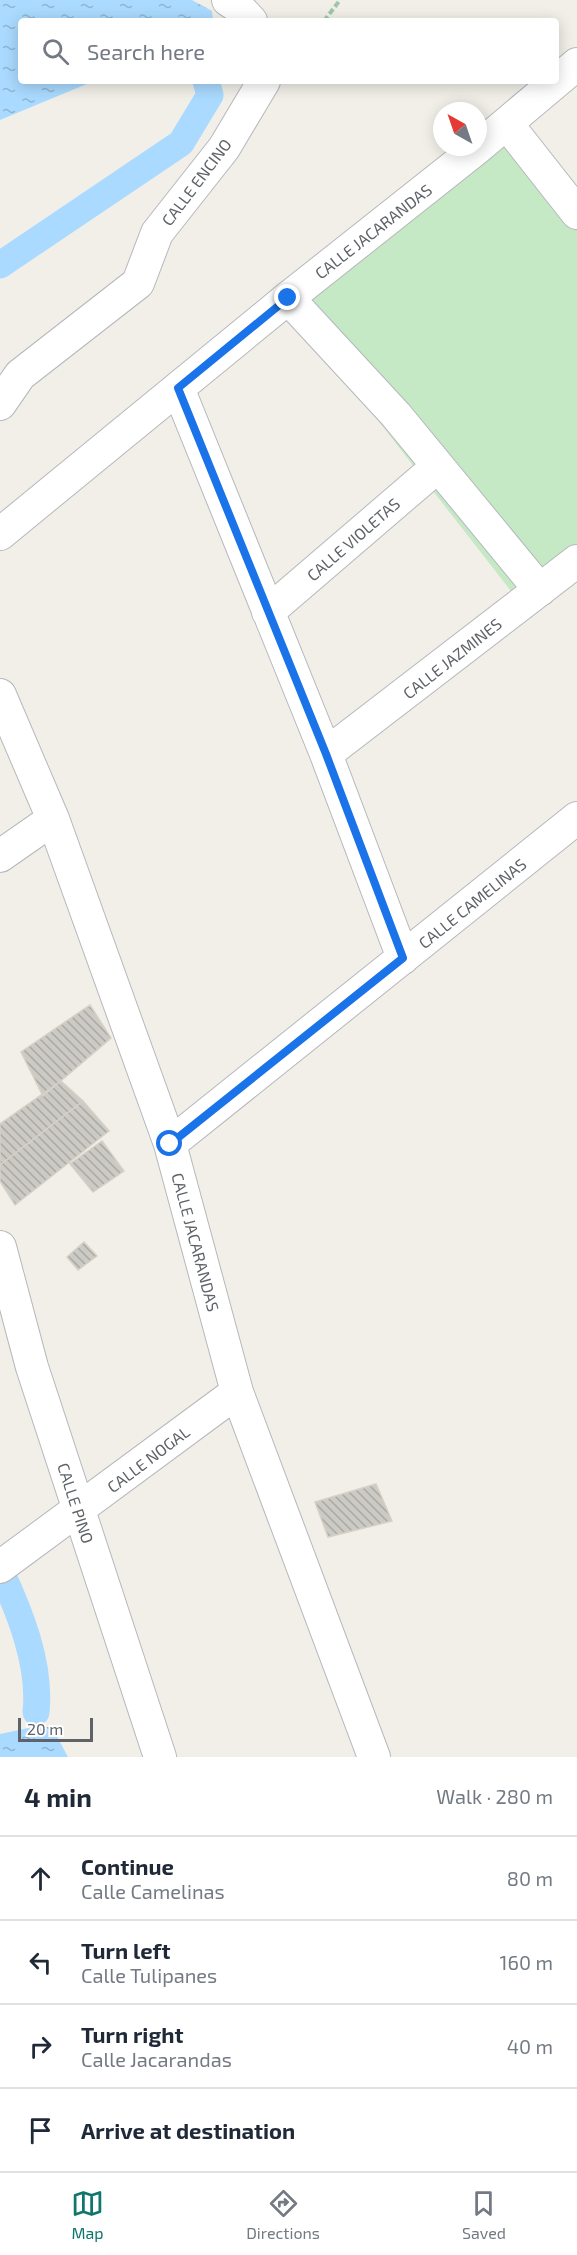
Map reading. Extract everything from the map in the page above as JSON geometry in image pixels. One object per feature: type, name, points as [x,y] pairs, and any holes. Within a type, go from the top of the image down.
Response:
[{"type":"street","name":"CALLE JACARANDAS","points":[[559,79],[577,63]]},
{"type":"street","name":"CALLE ENCINO","points":[[0,404],[20,375],[138,283],[157,233],[224,148],[262,84]]},
{"type":"street","name":"CALLE JACARANDAS","points":[[0,534],[288,298],[507,124],[553,84]]},
{"type":"street","points":[[507,124],[577,213]]},
{"type":"street","points":[[288,298],[396,415],[540,590]]},
{"type":"street","points":[[178,388],[326,754],[403,958]]},
{"type":"street","name":"CALLE VIOLETAS","points":[[268,612],[437,467]]},
{"type":"street","name":"CALLE JAZMINES","points":[[326,754],[577,561]]},
{"type":"street","name":"CALLE JACARANDAS","points":[[0,695],[53,819],[170,1144],[237,1392],[374,1757]]},
{"type":"street","points":[[0,856],[53,819]]},
{"type":"street","name":"CALLE CAMELINAS","points":[[170,1144],[577,819]]},
{"type":"street","name":"CALLE PINO","points":[[0,1247],[32,1367],[160,1757]]},
{"type":"street","name":"CALLE NOGAL","points":[[0,1567],[237,1392]]},
{"type":"path","points":[[326,18],[340,0]]},
{"type":"green space","points":[[510,118],[577,200],[577,552],[518,600],[285,301],[463,156],[487,156],[487,137]]},
{"type":"water","points":[[0,0],[192,0],[212,11],[213,18],[18,18],[18,84],[87,84],[0,120]]},
{"type":"water","points":[[33,1727],[52,1727],[68,1757],[0,1757],[0,1734]]},
{"type":"building","points":[[90,1005],[111,1038],[43,1096],[21,1052]]},
{"type":"building","points":[[61,1081],[83,1101],[0,1165],[0,1124]]},
{"type":"building","points":[[83,1101],[109,1131],[15,1205],[0,1181],[0,1165]]},
{"type":"building","points":[[102,1141],[124,1171],[93,1192],[70,1164]]},
{"type":"building","points":[[84,1242],[97,1256],[78,1270],[67,1257]]},
{"type":"building","points":[[376,1484],[392,1521],[328,1537],[315,1502]]},
{"type":"waterway","points":[[0,265],[181,143],[210,95],[207,84]]},
{"type":"waterway","points":[[0,1570],[15,1603],[32,1657],[37,1694],[36,1712]]},
{"type":"route","points":[[170,1144],[403,958],[326,754],[178,388],[288,298]]}]
